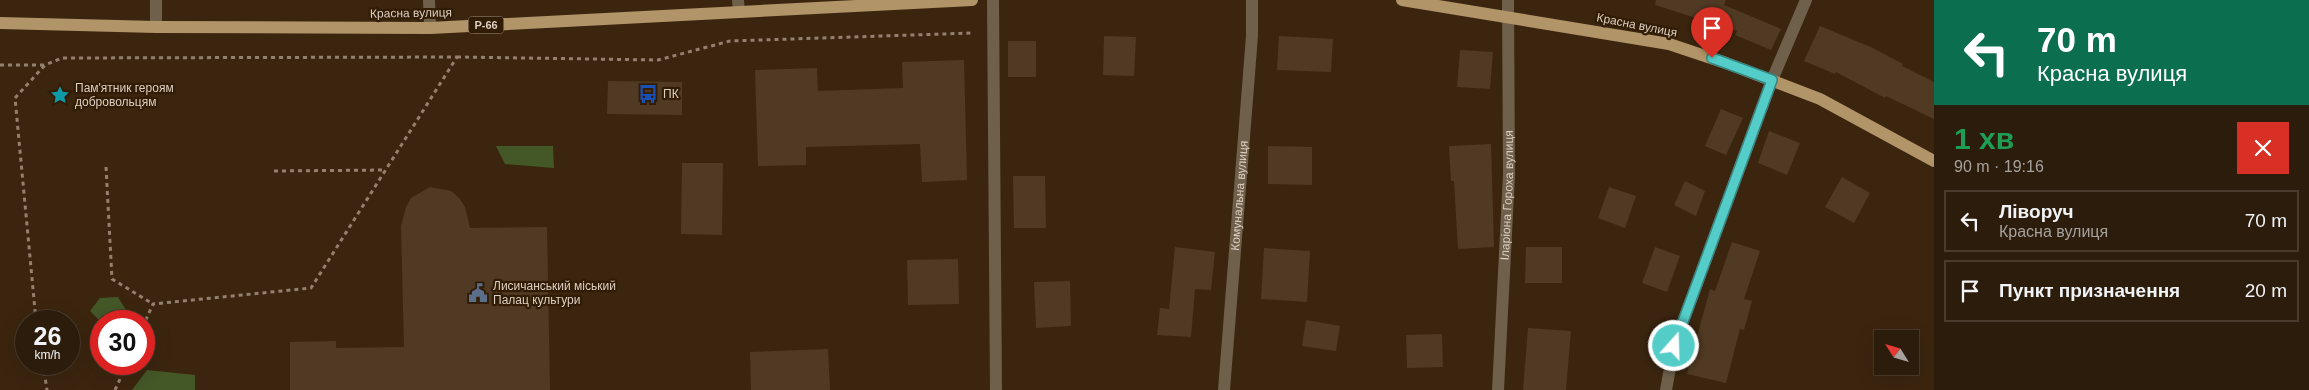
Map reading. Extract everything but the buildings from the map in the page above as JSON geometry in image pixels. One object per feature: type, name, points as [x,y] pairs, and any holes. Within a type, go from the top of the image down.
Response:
[{"type":"main road","name":"Красна вулиця","points":[[0,23],[156,27],[430,28],[738,6],[972,0]]},
{"type":"main road","name":"Красна вулиця","points":[[1402,0],[1669,44],[1820,99],[1934,160]]},
{"type":"street","points":[[156,0],[156,27]]},
{"type":"street","points":[[429,0],[430,28]]},
{"type":"street","points":[[993,0],[996,390]]},
{"type":"street","name":"Комунальна вулиця","points":[[1224,390],[1252,36],[1252,0]]},
{"type":"street","name":"Іларіона Гороха вулиця","points":[[1498,390],[1509,175],[1508,0]]},
{"type":"street","points":[[1666,390],[1674,346],[1772,80],[1806,0]]},
{"type":"path","points":[[0,65],[45,65],[62,58],[456,57],[658,60],[730,41],[993,33]]},
{"type":"path","points":[[106,167],[112,279],[152,304],[311,288],[456,57]]},
{"type":"path","points":[[35,310],[15,98],[45,65]]},
{"type":"path","points":[[274,171],[385,170]]},
{"type":"path","points":[[150,310],[152,304]]},
{"type":"path","points":[[44,375],[47,390]]},
{"type":"path","points":[[116,390],[122,375]]},
{"type":"green space","points":[[496,146],[553,146],[554,168],[505,164]]},
{"type":"green space","points":[[118,297],[126,310],[91,310],[100,298]]},
{"type":"green space","points":[[155,371],[195,375],[195,390],[132,390],[143,375],[155,375]]},
{"type":"place","name":"ПК","points":[[648,94]]},
{"type":"place","name":"Пам'ятник героям добровольцям","points":[[60,95]]},
{"type":"place","name":"Лисичанський міський Палац культури","points":[[478,293]]},
{"type":"route","points":[[1674,346],[1772,80],[1712,58]]}]
